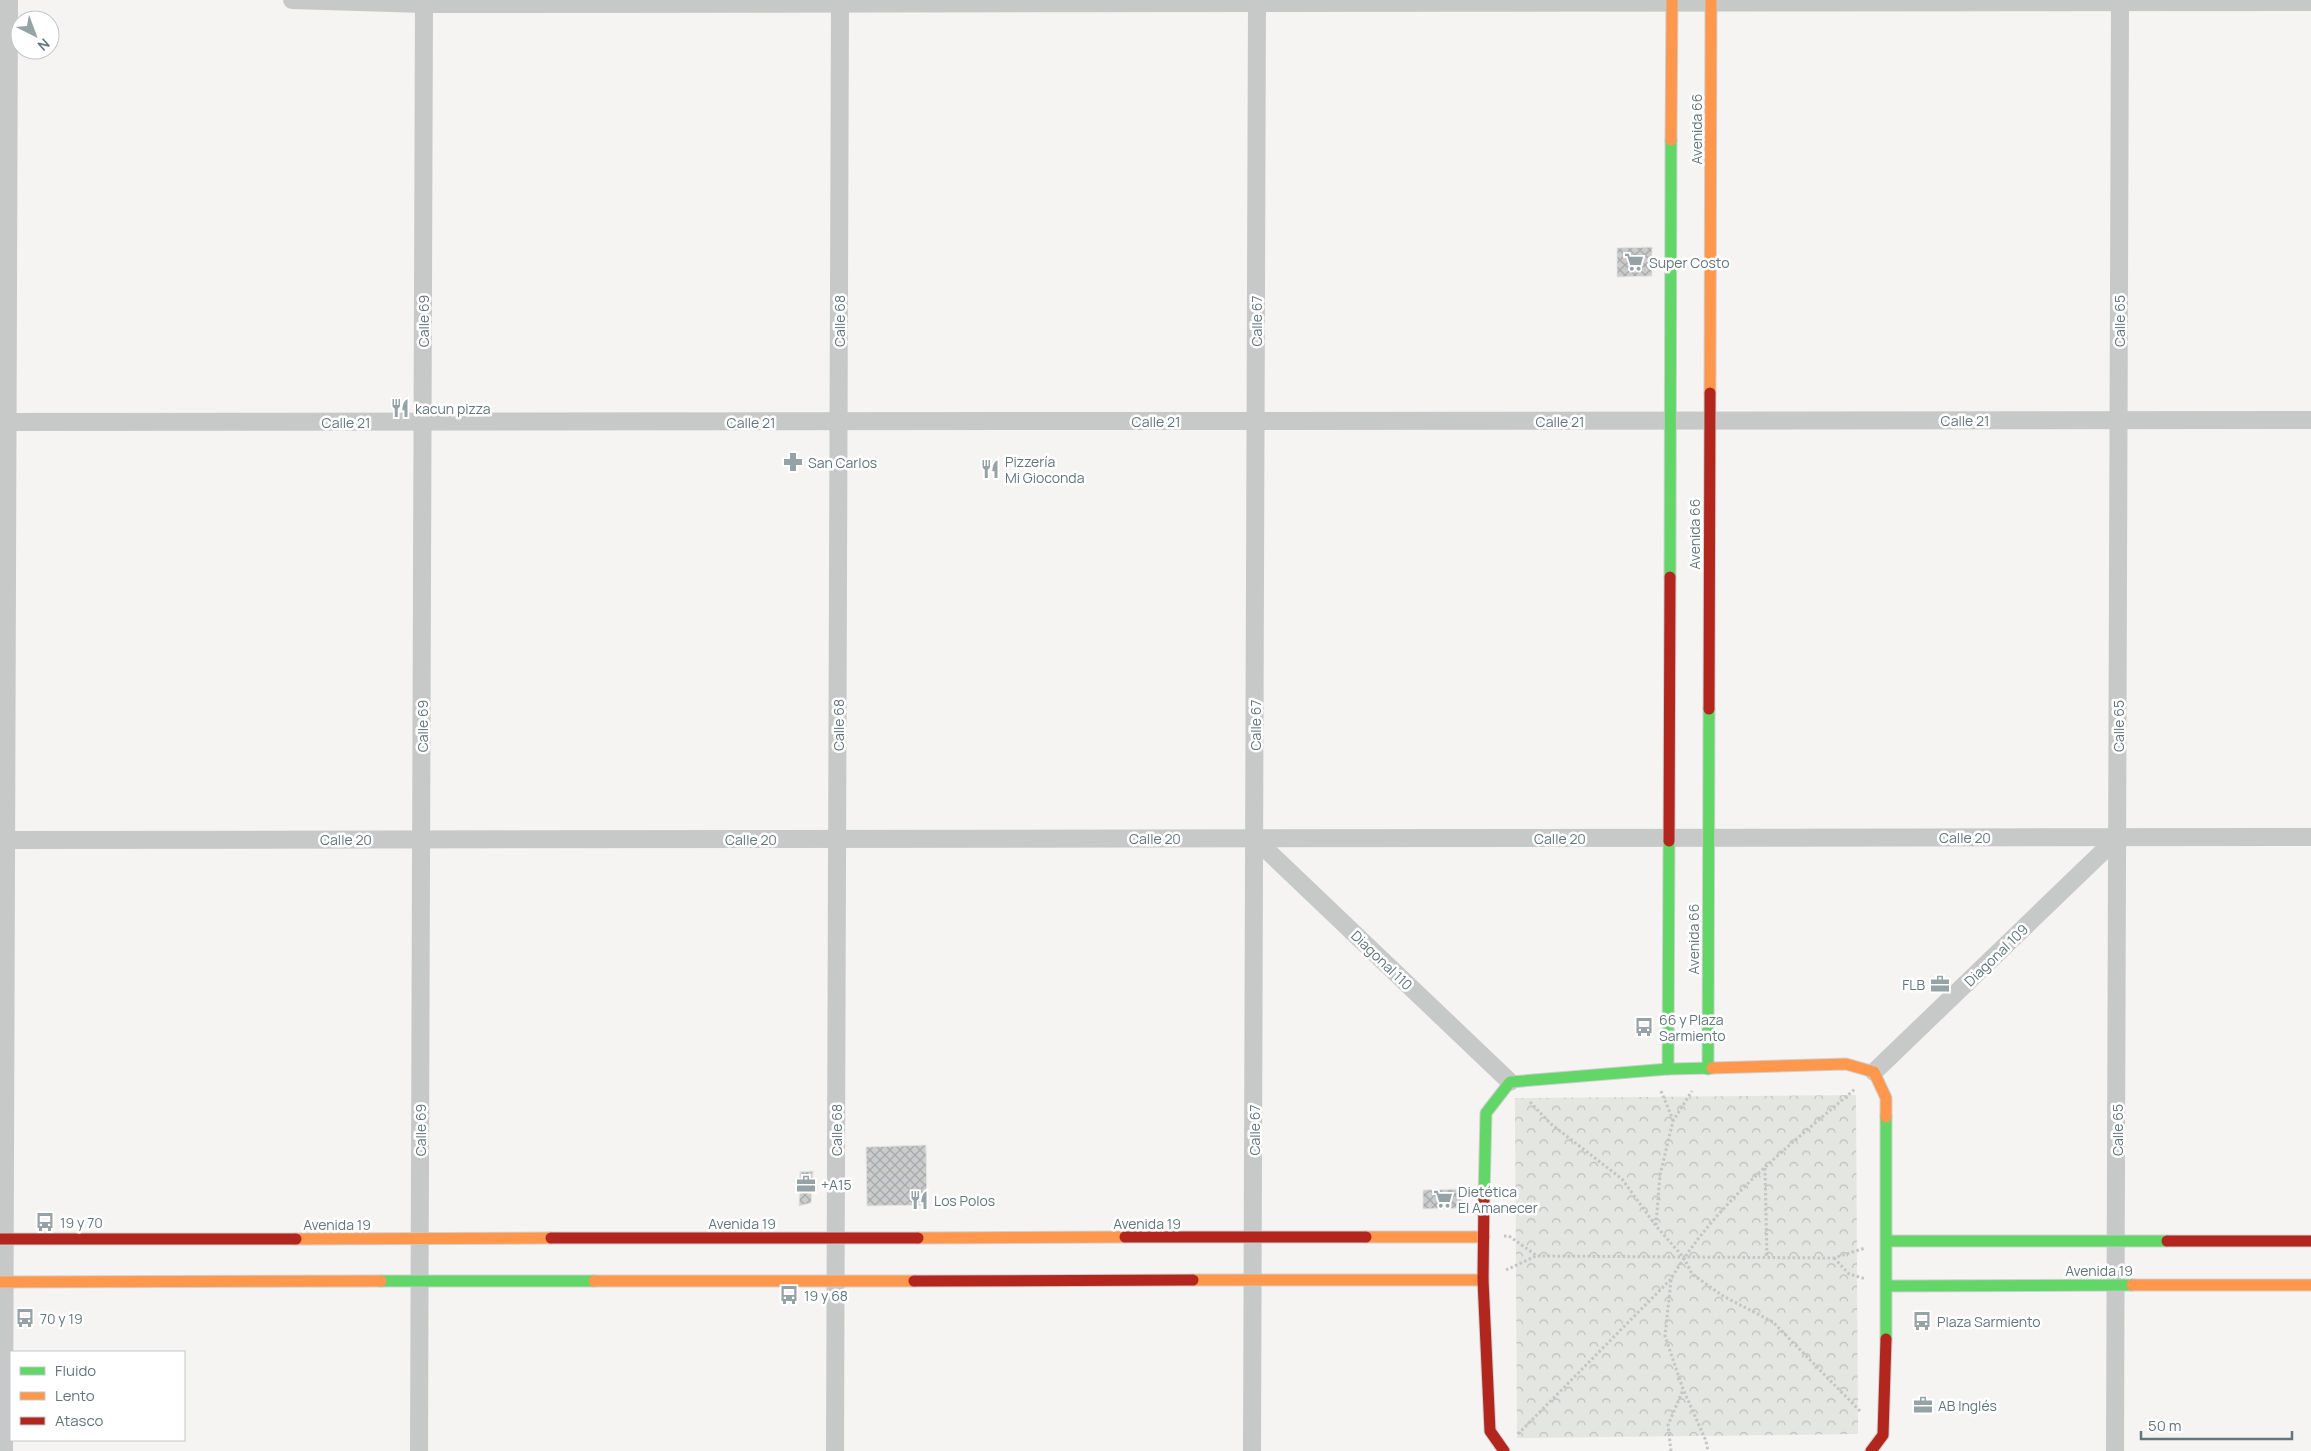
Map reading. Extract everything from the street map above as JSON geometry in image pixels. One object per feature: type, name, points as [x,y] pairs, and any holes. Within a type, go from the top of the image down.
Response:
[{"type":"main road","name":"Avenida 66","points":[[1708,1069],[1711,1]]},
{"type":"main road","name":"Avenida 66","points":[[1668,1069],[1672,2]]},
{"type":"main road","points":[[1502,1451],[1490,1431],[1483,1280],[1486,1113],[1510,1082],[1668,1069],[1846,1064],[1874,1072],[1886,1098],[1887,1286],[1883,1435],[1871,1451]]},
{"type":"main road","name":"Avenida 19","points":[[2,1239],[1484,1237]]},
{"type":"main road","name":"Avenida 19","points":[[1887,1241],[2311,1241]]},
{"type":"main road","points":[[2,1282],[1483,1280]]},
{"type":"main road","name":"Avenida 19","points":[[1887,1286],[2311,1285]]},
{"type":"street","points":[[4,1451],[2,1239],[4,422],[9,0]]},
{"type":"street","points":[[292,0],[424,2],[2311,2]]},
{"type":"street","name":"Calle 65","points":[[2116,1451],[2120,1]]},
{"type":"street","name":"Calle 69","points":[[419,1451],[424,2]]},
{"type":"street","name":"Calle 68","points":[[835,1451],[840,2]]},
{"type":"street","name":"Calle 67","points":[[1252,1451],[1257,2]]},
{"type":"street","name":"Calle 21","points":[[4,422],[2311,420]]},
{"type":"street","name":"Diagonal 109","points":[[1874,1072],[2118,837]]},
{"type":"street","name":"Calle 20","points":[[3,840],[2311,837]]},
{"type":"street","name":"Diagonal 110","points":[[1254,838],[1510,1082]]},
{"type":"path","points":[[1668,1069],[1660,1093],[1673,1121]]},
{"type":"path","points":[[1656,1226],[1660,1176],[1673,1121],[1708,1069]]},
{"type":"path","points":[[1502,1451],[1671,1279],[1684,1258],[1724,1208],[1765,1168],[1874,1072]]},
{"type":"path","points":[[1510,1082],[1551,1124],[1622,1179],[1656,1226],[1684,1258],[1692,1274],[1723,1296],[1773,1322],[1862,1414]]},
{"type":"path","points":[[1765,1168],[1767,1258]]},
{"type":"path","points":[[1484,1237],[1509,1236],[1537,1256]]},
{"type":"path","points":[[1483,1280],[1537,1256],[1834,1258],[1887,1241]]},
{"type":"path","points":[[1834,1258],[1850,1274],[1887,1286]]},
{"type":"path","points":[[1671,1279],[1665,1336],[1683,1389],[1706,1441],[1708,1451]]},
{"type":"path","points":[[1671,1451],[1668,1425],[1683,1389]]},
{"type":"green space","points":[[1856,1095],[1858,1434],[1517,1438],[1515,1098]]},
{"type":"building","name":"Super Costo","points":[[1652,247],[1652,276],[1617,277],[1617,248]]},
{"type":"building","points":[[926,1145],[927,1205],[867,1206],[866,1147]]},
{"type":"building","name":"+A15","points":[[813,1171],[811,1203],[799,1206],[800,1172]]},
{"type":"building","name":"Dietética El Amanecer","points":[[1462,1189],[1462,1208],[1423,1209],[1423,1190]]},
{"type":"traffic: fast","points":[[1670,577],[1671,140]]},
{"type":"traffic: fast","points":[[1708,1069],[1709,709]]},
{"type":"traffic: fast","points":[[1668,1069],[1669,841]]},
{"type":"traffic: fast","points":[[1484,1197],[1486,1113],[1510,1082],[1668,1069],[1712,1068]]},
{"type":"traffic: fast","points":[[1886,1117],[1886,1339]]},
{"type":"traffic: fast","points":[[1887,1241],[2167,1241]]},
{"type":"traffic: fast","points":[[381,1281],[594,1281]]},
{"type":"traffic: fast","points":[[1887,1286],[2132,1285]]},
{"type":"traffic: slow","points":[[1671,140],[1672,0]]},
{"type":"traffic: slow","points":[[1710,393],[1711,0]]},
{"type":"traffic: slow","points":[[1712,1068],[1846,1064],[1874,1072],[1886,1098],[1886,1117]]},
{"type":"traffic: slow","points":[[918,1238],[1125,1237]]},
{"type":"traffic: slow","points":[[1366,1237],[1484,1237]]},
{"type":"traffic: slow","points":[[296,1239],[551,1238]]},
{"type":"traffic: slow","points":[[1193,1280],[1483,1280]]},
{"type":"traffic: slow","points":[[0,1282],[381,1281]]},
{"type":"traffic: slow","points":[[594,1281],[914,1281]]},
{"type":"traffic: slow","points":[[2132,1285],[2311,1285]]},
{"type":"traffic: jam","points":[[1709,709],[1710,393]]},
{"type":"traffic: jam","points":[[1669,841],[1670,577]]},
{"type":"traffic: jam","points":[[1484,1197],[1483,1280],[1490,1431],[1504,1451]]},
{"type":"traffic: jam","points":[[1125,1237],[1366,1237]]},
{"type":"traffic: jam","points":[[551,1238],[918,1238]]},
{"type":"traffic: jam","points":[[0,1239],[296,1239]]},
{"type":"traffic: jam","points":[[2167,1241],[2311,1241]]},
{"type":"traffic: jam","points":[[914,1281],[1193,1280]]},
{"type":"traffic: jam","points":[[1871,1451],[1883,1435],[1886,1339]]},
{"type":"place","name":"Super Costo","points":[[1634,262]]},
{"type":"place","name":"kacun pizza","points":[[400,408]]},
{"type":"place","name":"San Carlos","points":[[793,462]]},
{"type":"place","name":"Pizzería Mi Gioconda","points":[[990,469]]},
{"type":"place","name":"FLB","points":[[1940,984]]},
{"type":"place","name":"66 y Plaza Sarmiento","points":[[1644,1027]]},
{"type":"place","name":"+A15","points":[[806,1184]]},
{"type":"place","name":"Dietética El Amanecer","points":[[1443,1199]]},
{"type":"place","name":"Los Polos","points":[[919,1200]]},
{"type":"place","name":"19 y 70","points":[[45,1222]]},
{"type":"place","name":"19 y 68","points":[[789,1295]]},
{"type":"place","name":"70 y 19","points":[[25,1318]]},
{"type":"place","name":"Plaza Sarmiento","points":[[1922,1321]]},
{"type":"place","name":"AB Inglés","points":[[1923,1405]]}]
